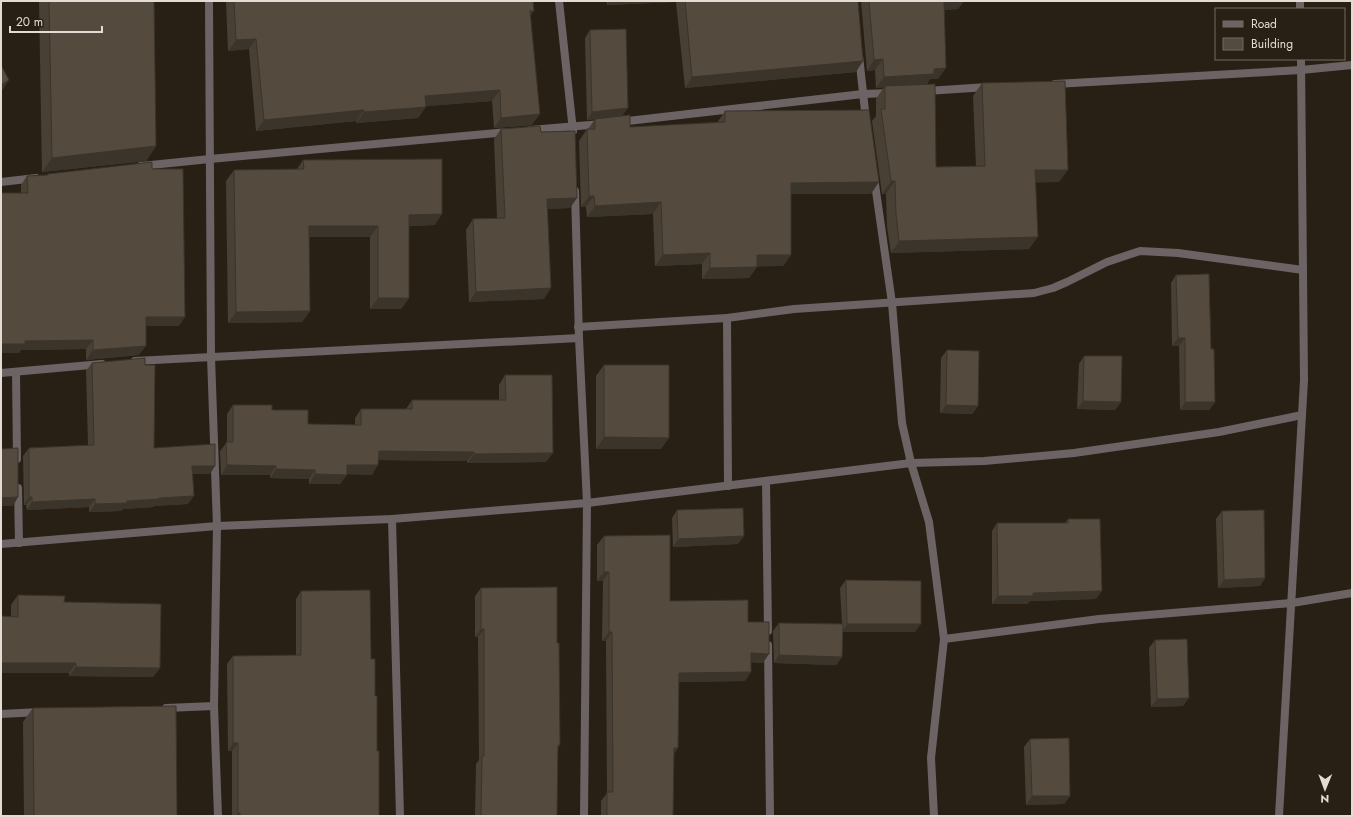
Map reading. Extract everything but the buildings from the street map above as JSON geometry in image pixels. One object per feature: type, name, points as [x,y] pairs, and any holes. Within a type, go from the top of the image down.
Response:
[{"type":"street","points":[[209,1],[211,357],[217,526],[214,706],[218,816]]},
{"type":"street","points":[[559,1],[573,127],[573,142]]},
{"type":"street","points":[[859,48],[867,125]]},
{"type":"street","points":[[1279,816],[1304,380],[1301,60]]},
{"type":"street","points":[[1046,84],[1301,70],[1352,65]]},
{"type":"street","points":[[918,91],[998,87]]},
{"type":"street","points":[[132,167],[573,127],[863,94],[894,92]]},
{"type":"street","points":[[874,172],[892,303],[902,423],[911,463],[929,522],[944,639],[932,758],[934,816]]},
{"type":"street","points":[[1,182],[47,177]]},
{"type":"street","points":[[574,181],[578,327],[587,503],[584,816]]},
{"type":"street","points":[[578,327],[727,318],[794,309],[1034,294],[1067,282],[1107,262],[1140,251],[1178,253],[1303,270]]},
{"type":"street","points":[[727,318],[728,486]]},
{"type":"street","points":[[126,362],[579,338]]},
{"type":"street","points":[[1,373],[111,363]]},
{"type":"street","points":[[16,372],[18,465]]},
{"type":"street","points":[[1,544],[217,526],[392,519],[587,503],[911,463],[984,461],[1074,453],[1219,432],[1302,415]]},
{"type":"street","points":[[18,480],[19,543]]},
{"type":"street","points":[[766,481],[770,816]]},
{"type":"street","points":[[392,519],[400,816]]},
{"type":"street","points":[[944,639],[1099,619],[1292,603],[1352,593]]},
{"type":"street","points":[[159,708],[214,706]]},
{"type":"street","points":[[1,714],[48,712]]}]
